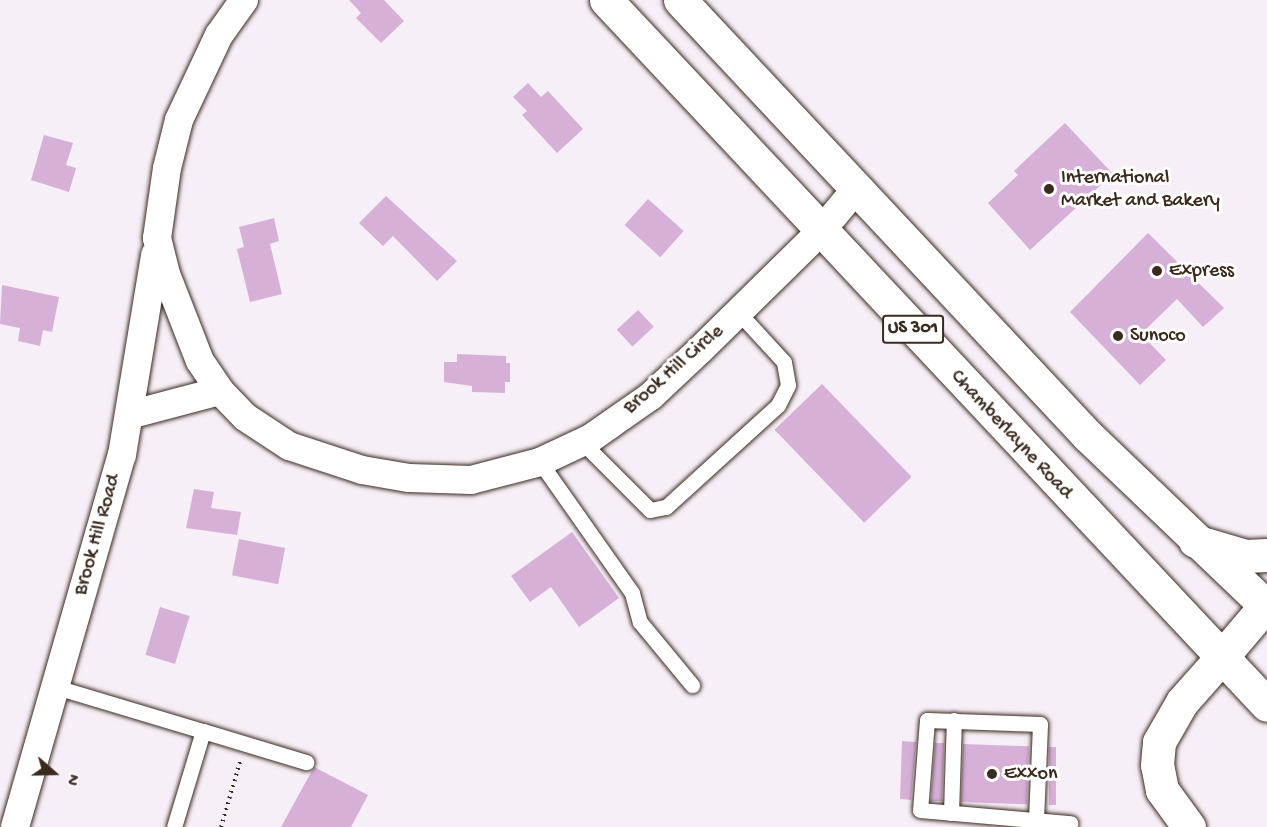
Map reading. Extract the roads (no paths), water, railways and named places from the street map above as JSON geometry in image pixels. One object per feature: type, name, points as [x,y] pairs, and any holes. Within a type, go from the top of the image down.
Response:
[{"type":"main road","name":"Chamberlayne Road","points":[[606,0],[1220,659],[1267,705]]},
{"type":"main road","name":"US 301","points":[[680,0],[1088,436],[1195,542],[1267,606]]},
{"type":"main road","points":[[1195,542],[1246,556],[1267,555]]},
{"type":"main road","points":[[1189,827],[1162,790],[1157,765],[1159,742],[1182,702],[1267,606]]},
{"type":"street","name":"Brook Hill Circle","points":[[244,0],[219,35],[179,120],[166,168],[157,238],[183,325],[200,361],[220,391],[245,417],[289,446],[362,470],[410,478],[471,480],[540,462],[582,442],[651,396],[821,231],[856,189]]},
{"type":"street","name":"Brook Hill Road","points":[[15,827],[122,455],[157,238]]},
{"type":"street","points":[[129,415],[220,391]]},
{"type":"lane","points":[[582,442],[650,510],[666,507],[778,405],[788,385],[784,362],[738,312]]},
{"type":"lane","points":[[540,462],[632,593],[640,622],[692,685]]},
{"type":"lane","points":[[56,687],[306,762]]},
{"type":"lane","points":[[1036,819],[1040,724],[927,720],[920,810],[1070,823]]},
{"type":"lane","points":[[951,813],[954,720]]},
{"type":"lane","points":[[174,827],[203,731]]},
{"type":"place","name":"International Market and Bakery","points":[[1049,189]]},
{"type":"place","name":"Express","points":[[1157,271]]},
{"type":"place","name":"Sunoco","points":[[1118,336]]},
{"type":"place","name":"Exxon","points":[[992,774]]}]
